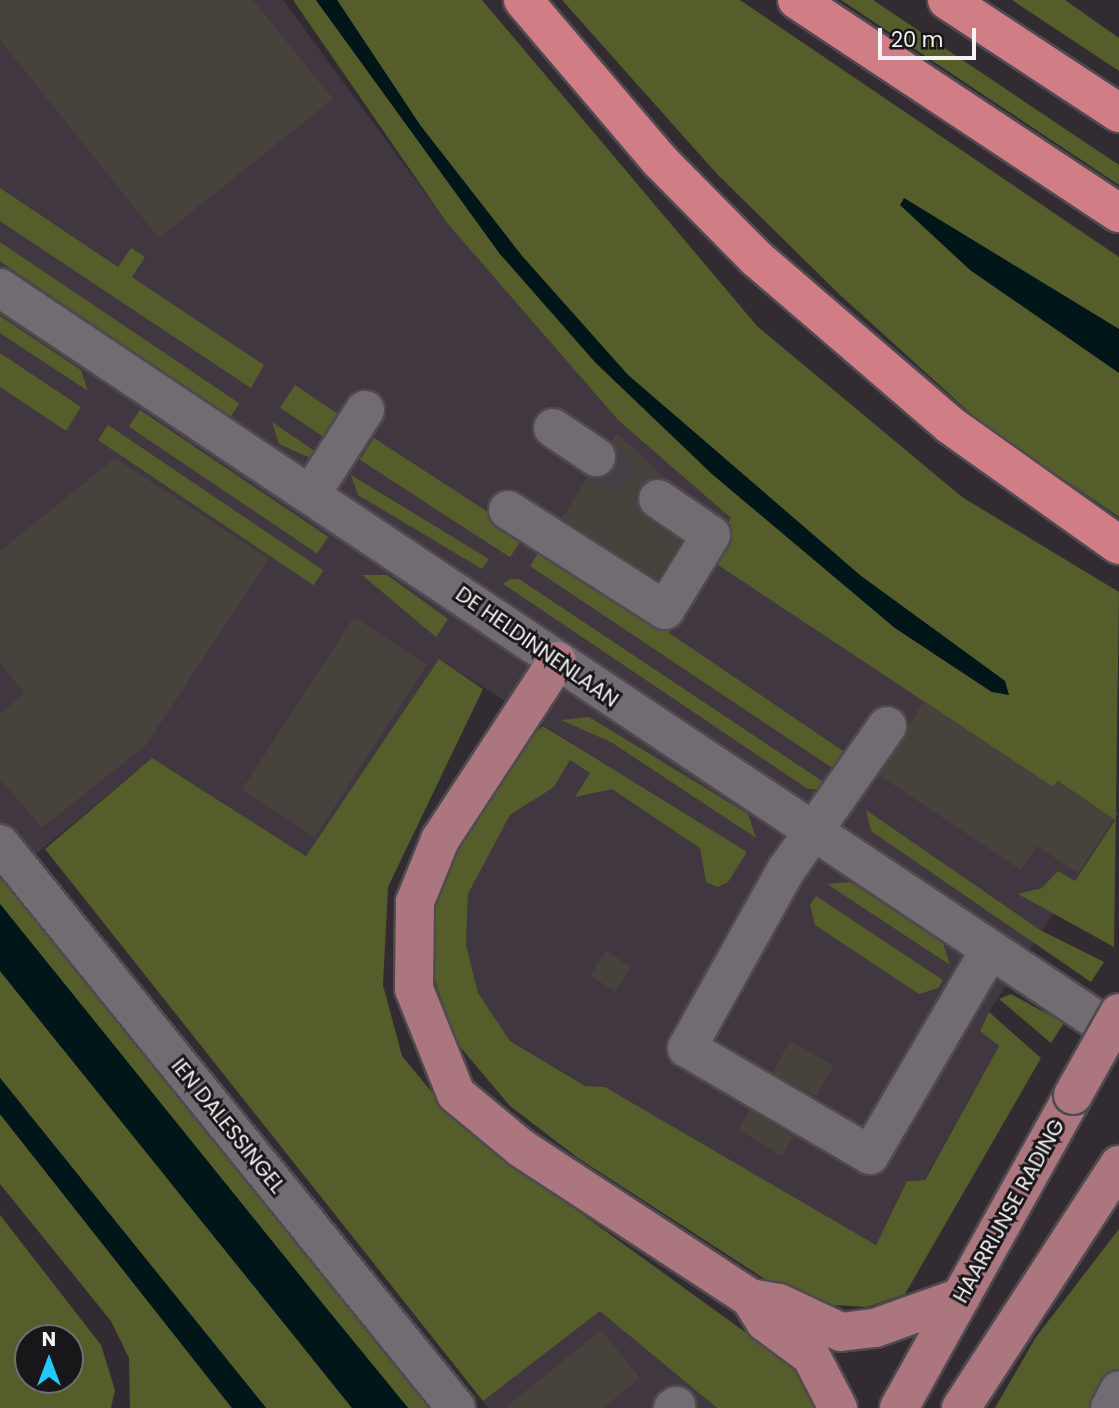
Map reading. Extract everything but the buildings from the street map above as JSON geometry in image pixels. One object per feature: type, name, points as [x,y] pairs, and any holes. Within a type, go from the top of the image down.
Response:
[{"type":"highway","points":[[523,0],[660,160],[756,258],[950,425],[1119,545]]},
{"type":"highway","points":[[797,0],[1119,213]]},
{"type":"highway","points":[[947,0],[1119,113]]},
{"type":"main road","points":[[557,661],[440,840],[415,902],[414,989],[424,1024],[456,1094],[511,1140],[750,1298],[779,1303],[841,1332],[875,1328],[961,1297]]},
{"type":"main road","name":"HAARRIJNSE RADING","points":[[899,1408],[1119,1013]]},
{"type":"main road","points":[[961,1408],[1119,1165]]},
{"type":"main road","points":[[750,1298],[765,1322],[811,1356],[838,1408]]},
{"type":"street","name":"DE HELDINNENLAAN","points":[[0,288],[311,494],[809,834],[988,953],[1119,1035]]},
{"type":"street","points":[[311,494],[365,410]]},
{"type":"street","points":[[552,428],[596,457]]},
{"type":"street","points":[[508,510],[665,610],[710,535],[658,499]]},
{"type":"street","points":[[887,726],[809,834],[687,1048],[870,1155],[988,953]]},
{"type":"street","name":"IEN DALESSINGEL","points":[[0,844],[456,1408]]},
{"type":"street","points":[[1110,1408],[1119,1390]]},
{"type":"shaded area","points":[[0,0],[283,0],[447,223],[618,420],[1119,813],[989,1012],[980,1031],[999,1046],[924,1180],[907,1181],[876,1245],[605,1087],[585,1086],[510,1041],[478,993],[466,945],[468,894],[510,815],[531,802],[573,744],[439,659],[306,856],[152,758],[0,884]]},
{"type":"shaded area","points":[[316,0],[337,0],[420,125],[522,256],[628,375],[861,576],[1005,681],[1009,695],[992,692],[895,628],[712,474],[595,362],[500,254]]},
{"type":"shaded area","points":[[904,198],[1119,329],[1119,373],[970,270],[900,205]]},
{"type":"shaded area","points":[[0,904],[408,1408],[352,1408],[0,971]]},
{"type":"shaded area","points":[[0,1078],[266,1408],[232,1408],[0,1114]]},
{"type":"shaded area","points":[[600,1310],[717,1408],[488,1408],[483,1401]]},
{"type":"green space","points":[[293,0],[316,0],[500,254],[595,362],[712,474],[895,628],[992,692],[1005,681],[861,576],[628,375],[522,256],[420,125],[337,0],[482,0],[757,326],[962,497],[1119,592],[1114,947],[1018,894],[1042,888],[1058,871],[1075,881],[1115,820],[1058,781],[1053,787],[715,563],[669,633],[855,759],[843,775],[530,566],[542,547],[662,625],[731,518],[618,420],[447,223]]},
{"type":"green space","points":[[562,0],[740,0],[1119,257],[1119,517],[979,421],[838,293],[717,174]]},
{"type":"green space","points":[[841,0],[873,0],[1119,165],[1119,185]]},
{"type":"green space","points":[[1012,0],[1065,0],[1119,38],[1119,71]]},
{"type":"green space","points":[[0,188],[118,267],[131,248],[145,257],[132,277],[264,365],[251,388],[0,221]]},
{"type":"green space","points":[[0,242],[240,404],[231,417],[0,261]]},
{"type":"green space","points":[[0,316],[81,370],[88,391],[0,333]]},
{"type":"green space","points":[[0,353],[81,407],[66,431],[0,387]]},
{"type":"green space","points":[[295,385],[345,419],[330,441],[280,407]]},
{"type":"green space","points":[[140,410],[328,537],[317,554],[129,427]]},
{"type":"green space","points":[[272,422],[319,454],[308,457],[279,444]]},
{"type":"green space","points":[[108,425],[324,570],[313,585],[98,440]]},
{"type":"green space","points":[[374,438],[524,535],[510,557],[360,460]]},
{"type":"green space","points":[[351,475],[489,559],[482,569],[358,495]]},
{"type":"green space","points":[[362,575],[387,575],[448,619],[436,637]]},
{"type":"green space","points":[[510,579],[519,579],[834,789],[808,789],[503,584]]},
{"type":"green space","points":[[439,659],[483,689],[388,887],[383,985],[402,1056],[459,1125],[807,1377],[820,1408],[717,1408],[600,1311],[483,1401],[45,849],[152,758],[306,856]]},
{"type":"green space","points":[[589,717],[748,814],[756,838],[611,742],[561,720]]},
{"type":"green space","points":[[543,726],[747,852],[728,882],[718,887],[706,882],[700,848],[612,789],[575,797],[590,773],[570,760],[554,787],[510,815],[468,894],[466,945],[478,993],[510,1041],[585,1086],[605,1087],[876,1245],[907,1181],[925,1180],[999,1046],[980,1031],[989,1012],[1041,1058],[905,1294],[867,1307],[802,1303],[578,1158],[510,1106],[456,1042],[432,972],[433,914],[449,866],[524,742]]},
{"type":"green space","points":[[866,810],[1040,930],[1104,962],[1091,982],[871,831]]},
{"type":"green space","points":[[0,876],[429,1408],[408,1408],[0,904]]},
{"type":"green space","points":[[850,882],[943,943],[950,965],[827,884]]},
{"type":"green space","points":[[816,896],[943,980],[938,988],[919,994],[815,925],[810,905]]},
{"type":"green space","points":[[0,971],[352,1408],[266,1408],[0,1078]]},
{"type":"green space","points":[[1011,994],[1064,1023],[1051,1043],[999,999]]},
{"type":"green space","points":[[0,1114],[232,1408],[130,1408],[129,1358],[111,1321],[0,1184]]},
{"type":"green space","points":[[0,1215],[101,1345],[115,1390],[111,1408],[0,1408]]},
{"type":"green space","points":[[1119,1229],[1119,1374],[1098,1408],[995,1408],[1036,1337]]},
{"type":"tunnel","points":[[596,457],[658,499]]}]
